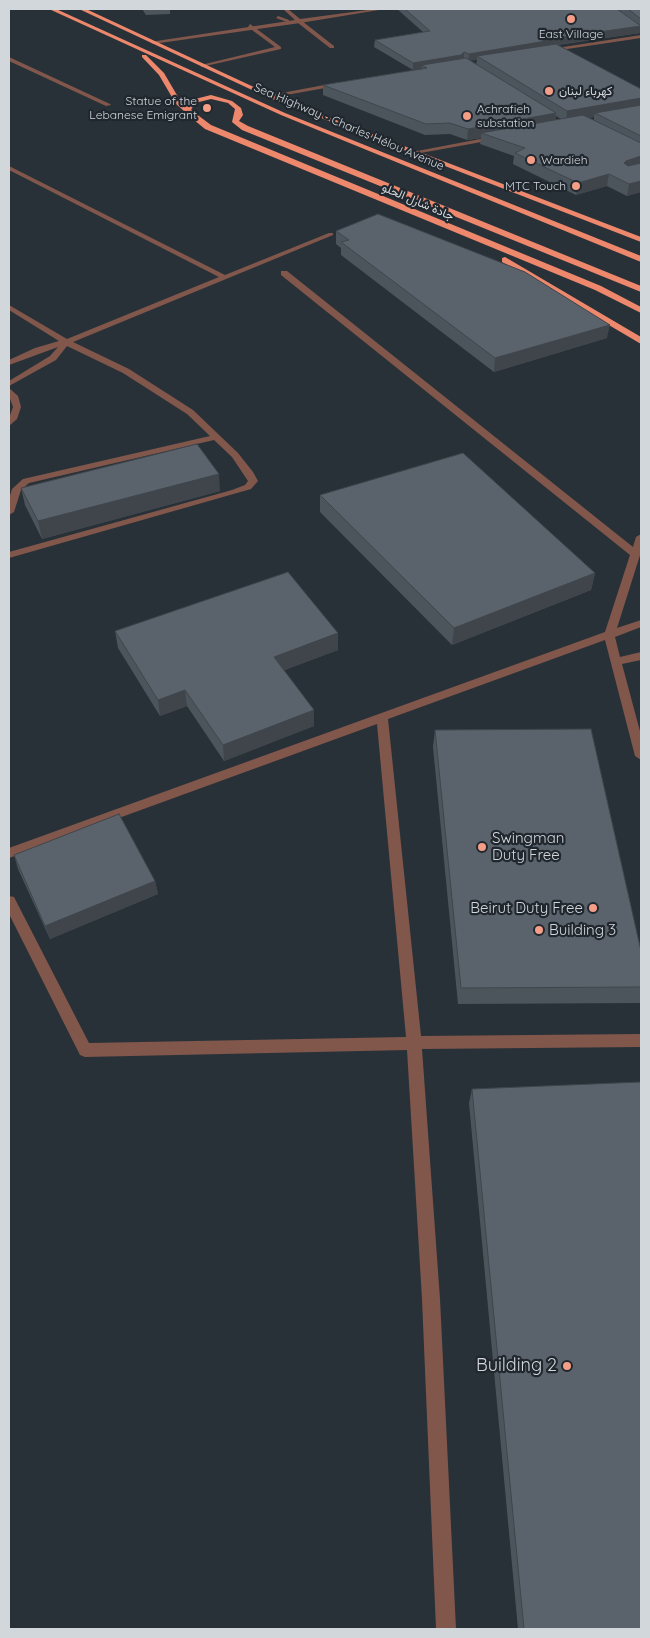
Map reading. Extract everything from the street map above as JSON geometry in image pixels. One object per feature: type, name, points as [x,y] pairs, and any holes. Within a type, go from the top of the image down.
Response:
[{"type":"highway","name":"Sea Highway - Charles Hélou Avenue","points":[[52,9],[283,114],[524,214],[641,259]]},
{"type":"highway","name":"Sea Highway - Charles Hélou Avenue","points":[[82,9],[269,96],[641,240]]},
{"type":"highway","name":"جادة شارل الحلو","points":[[120,40],[156,67],[173,97],[188,113],[219,132],[598,288],[641,310]]},
{"type":"highway","points":[[188,113],[189,105],[194,100],[211,97],[230,102],[238,108],[239,115],[252,112],[283,114]]},
{"type":"highway","name":"جادة شارل الحلو","points":[[239,115],[235,119],[236,122],[245,128],[641,289]]},
{"type":"highway","points":[[504,186],[576,207],[641,230]]},
{"type":"highway","points":[[454,230],[641,341]]},
{"type":"street","points":[[285,9],[301,20],[332,48]]},
{"type":"street","points":[[294,9],[301,20]]},
{"type":"street","points":[[150,41],[383,9]]},
{"type":"street","points":[[278,17],[287,21]]},
{"type":"street","points":[[251,27],[301,20]]},
{"type":"street","points":[[203,66],[279,48],[251,27]]},
{"type":"street","points":[[540,51],[641,36]]},
{"type":"street","points":[[9,59],[108,105]]},
{"type":"street","points":[[269,96],[347,83]]},
{"type":"street","points":[[415,152],[500,137]]},
{"type":"street","points":[[9,168],[224,277]]},
{"type":"street","points":[[9,362],[44,348],[66,342],[330,234]]},
{"type":"street","points":[[284,273],[634,553]]},
{"type":"street","points":[[9,307],[66,342],[126,371],[190,412],[250,474],[252,481],[248,487],[9,555]]},
{"type":"street","points":[[9,384],[53,358],[66,342]]},
{"type":"street","points":[[9,391],[14,396],[17,407],[9,423]]},
{"type":"street","points":[[9,512],[17,489],[26,481],[216,437]]},
{"type":"street","points":[[641,537],[634,553],[609,636],[641,756]]},
{"type":"street","points":[[9,853],[641,623]]},
{"type":"street","points":[[616,662],[641,656]]},
{"type":"street","points":[[382,718],[414,1043],[431,1299],[446,1629]]},
{"type":"street","points":[[9,901],[85,1050],[641,1040]]},
{"type":"building","points":[[405,9],[617,9],[641,26],[543,40],[546,41],[469,54],[464,52],[461,55],[413,63],[375,40],[430,31]]},
{"type":"building","points":[[628,9],[641,9],[641,19]]},
{"type":"building","points":[[556,44],[641,89],[641,98],[567,111],[477,56]]},
{"type":"building","points":[[466,58],[556,113],[468,129],[450,123],[426,124],[323,85],[427,68],[422,65]]},
{"type":"building","points":[[641,105],[641,136],[595,113]]},
{"type":"building","points":[[583,115],[641,143],[641,156],[624,163],[628,166],[641,163],[641,181],[629,184],[609,174],[578,183],[515,153],[525,148],[481,133]]},
{"type":"building","points":[[378,214],[525,272],[610,325],[495,358],[341,242],[349,240],[336,231]]},
{"type":"building","points":[[197,444],[219,474],[38,521],[21,488]]},
{"type":"building","points":[[463,453],[595,573],[454,628],[320,495]]},
{"type":"building","points":[[288,572],[338,633],[274,657],[314,710],[223,745],[185,690],[158,700],[115,631]]},
{"type":"building","name":"Building 3","points":[[591,729],[641,951],[641,987],[461,988],[435,730]]},
{"type":"building","points":[[119,814],[155,881],[45,926],[14,855]]},
{"type":"building","name":"Building 2","points":[[641,1082],[641,1629],[524,1629],[472,1089]]},
{"type":"place","name":"East Village","points":[[571,19]]},
{"type":"place","name":"كهرباء لبنان","points":[[549,91]]},
{"type":"place","name":"Statue of the Lebanese Emigrant","points":[[207,108]]},
{"type":"place","name":"Achrafieh substation","points":[[467,116]]},
{"type":"place","name":"Wardieh","points":[[531,160]]},
{"type":"place","name":"MTC Touch","points":[[576,186]]},
{"type":"place","name":"Swingman Duty Free","points":[[482,847]]},
{"type":"place","name":"Beirut Duty Free","points":[[593,908]]},
{"type":"place","name":"Building 3","points":[[539,930]]},
{"type":"place","name":"Building 2","points":[[567,1366]]}]
